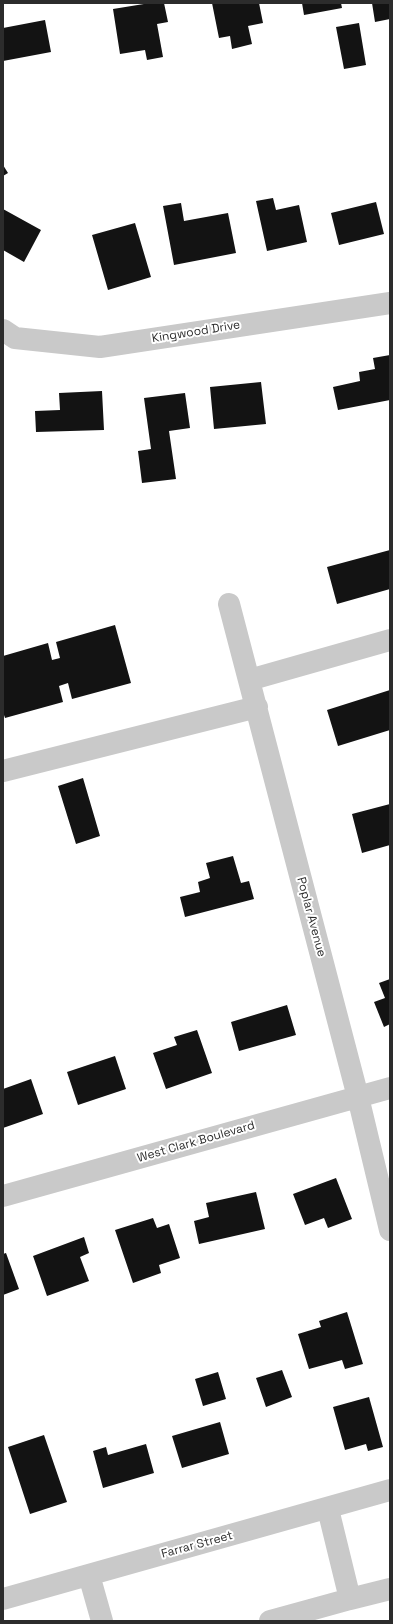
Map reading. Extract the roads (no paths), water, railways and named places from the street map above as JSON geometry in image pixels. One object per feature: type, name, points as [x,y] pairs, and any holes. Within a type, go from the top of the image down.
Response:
[{"type":"street","name":"Kingwood Drive","points":[[7,337],[100,347],[390,303]]},
{"type":"street","name":"Poplar Avenue","points":[[229,604],[358,1097],[390,1230]]},
{"type":"street","points":[[249,680],[390,640]]},
{"type":"street","points":[[3,771],[257,707]]},
{"type":"street","name":"West Clark Boulevard","points":[[3,1196],[390,1088]]},
{"type":"street","name":"Farrar Street","points":[[3,1599],[328,1509],[390,1490]]},
{"type":"street","points":[[328,1509],[350,1599]]},
{"type":"street","points":[[89,1575],[102,1621]]},
{"type":"street","points":[[270,1621],[350,1599],[390,1590]]}]
